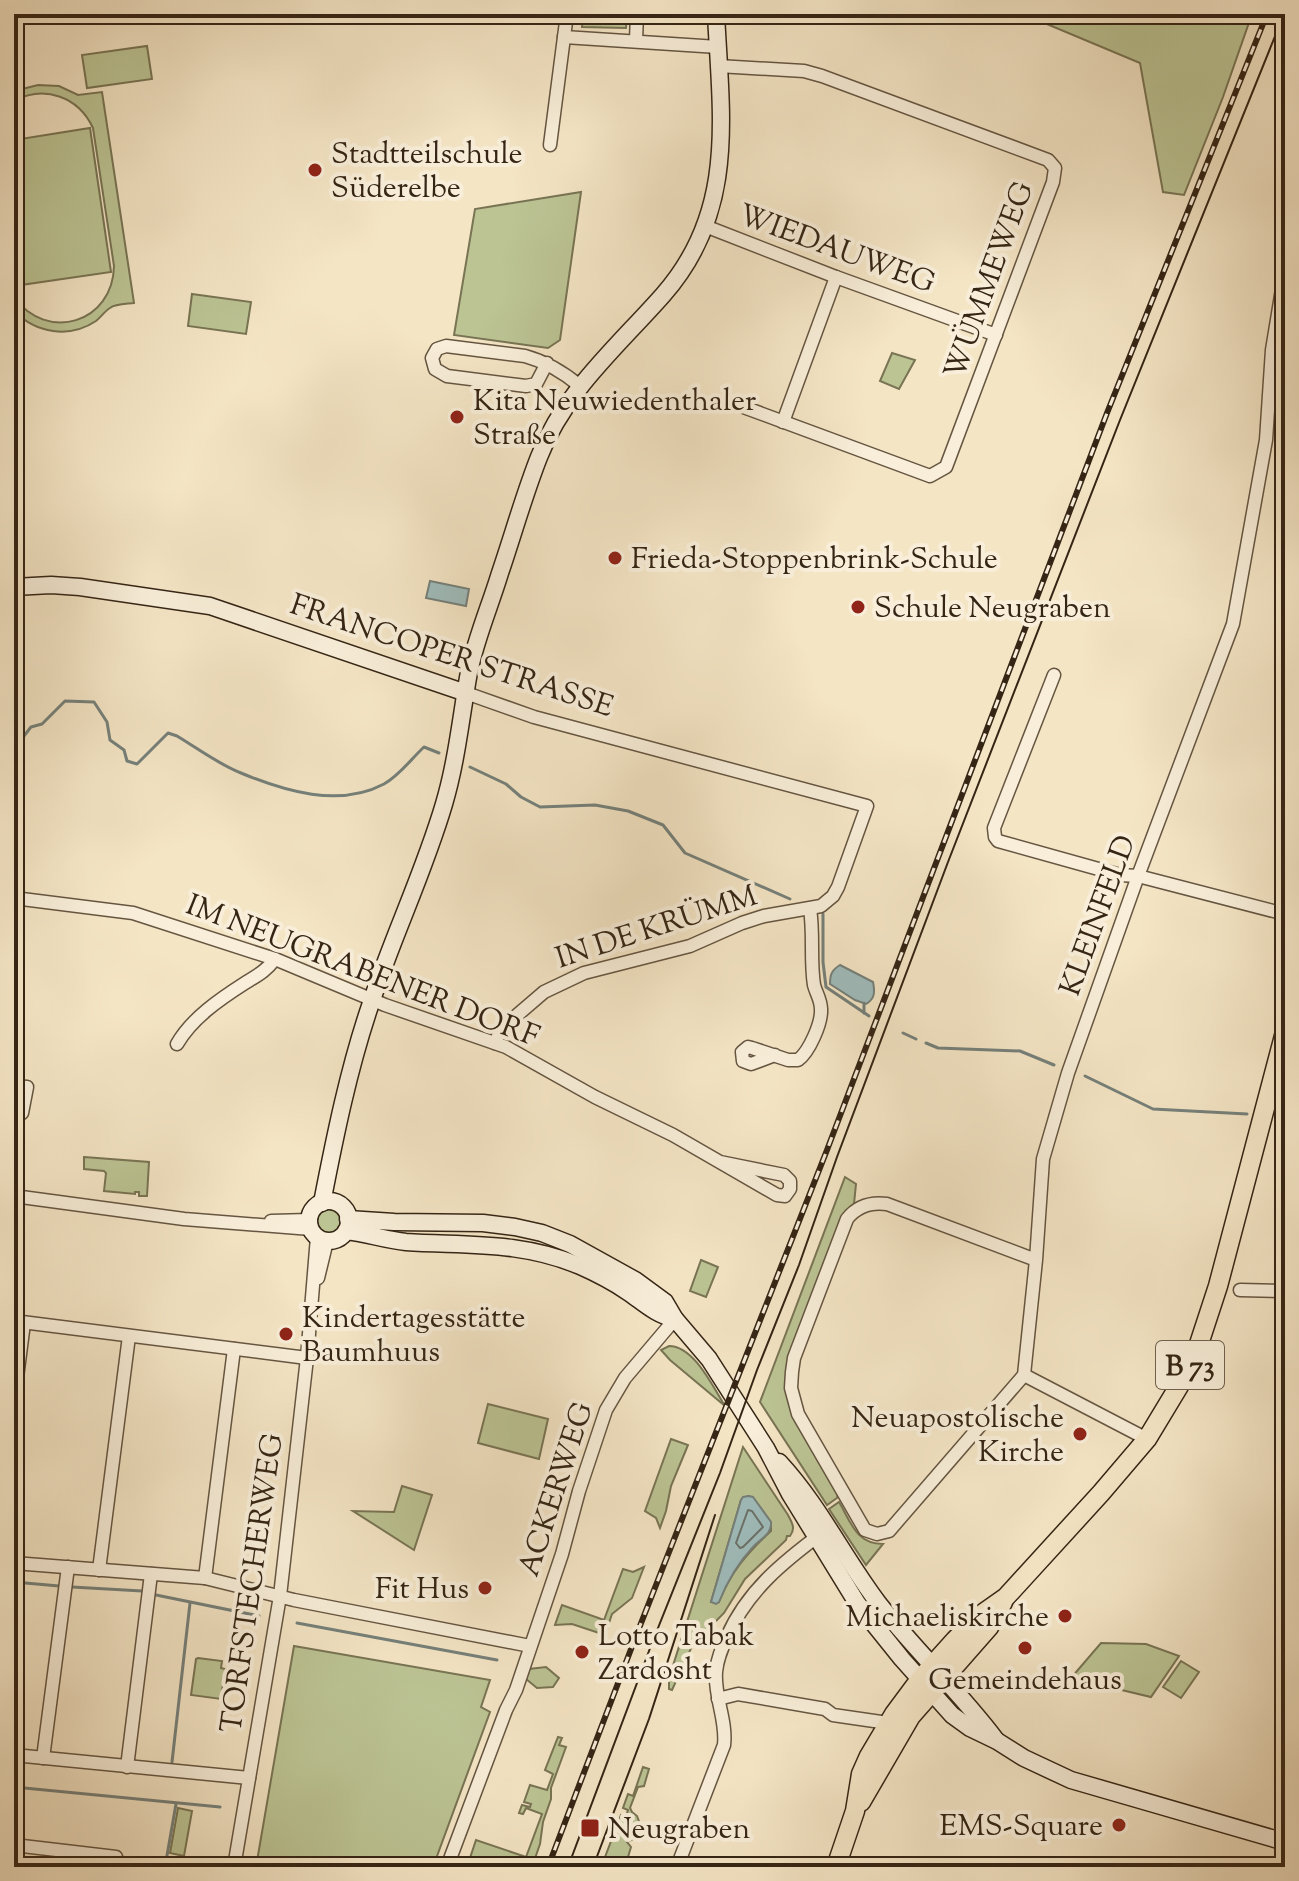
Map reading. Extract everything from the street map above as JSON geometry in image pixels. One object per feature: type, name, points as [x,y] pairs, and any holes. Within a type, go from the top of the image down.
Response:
[{"type":"main road","points":[[327,1202],[340,1120],[357,1047],[444,804],[470,670],[539,456],[580,386],[675,280],[694,251],[705,226],[718,182],[721,154],[716,14]]},
{"type":"main road","name":"FRANCOPER STRASSE","points":[[14,587],[80,587],[210,606],[466,693]]},
{"type":"main road","name":"B 73","points":[[836,1867],[855,1811],[861,1774],[888,1723],[931,1679],[979,1616],[1006,1597],[1147,1439],[1179,1386],[1204,1332],[1218,1286],[1285,1032]]},
{"type":"main road","points":[[327,1202],[343,1208],[347,1225],[337,1239],[316,1232],[313,1209],[327,1202]]},
{"type":"main road","points":[[347,1225],[397,1241],[501,1245],[545,1255],[580,1266],[628,1292],[657,1314],[675,1319],[709,1359],[766,1448],[803,1489],[857,1603],[931,1679],[952,1715],[1024,1758],[1071,1780],[1285,1842]]},
{"type":"main road","name":"B 73","points":[[855,1811],[931,1679]]},
{"type":"street","points":[[550,145],[567,14]]},
{"type":"street","points":[[636,40],[637,14]]},
{"type":"street","points":[[564,37],[718,47]]},
{"type":"street","name":"WÜMMEWEG","points":[[715,403],[738,405],[930,476],[946,467],[1053,182],[1055,168],[1048,160],[850,85],[804,71],[718,66]]},
{"type":"street","name":"WIEDAUWEG","points":[[705,226],[996,335]]},
{"type":"street","name":"KLEINFELD","points":[[1024,1375],[1043,1159],[1068,1073],[1233,624],[1266,440],[1272,350],[1285,271]]},
{"type":"street","points":[[783,422],[836,277]]},
{"type":"street","points":[[547,363],[536,384],[526,386],[442,375],[433,365],[432,358],[437,349],[446,346],[525,356],[547,363],[559,369],[580,386]]},
{"type":"street","points":[[1054,675],[995,833],[1000,843],[1285,914]]},
{"type":"street","name":"FRANCOPER STRASSE","points":[[466,693],[534,717],[867,806],[836,892],[826,903],[810,909]]},
{"type":"street","name":"IM NEUGRABENER DORF","points":[[14,898],[133,913],[275,959],[372,999],[495,1043],[673,1135],[777,1195],[785,1196],[790,1189],[791,1182],[784,1175],[720,1162]]},
{"type":"street","points":[[775,1055],[788,1060],[802,1057],[820,1017],[821,1005],[814,985],[810,909]]},
{"type":"street","name":"IN DE KRÜMM","points":[[495,1043],[501,1029],[544,992],[584,973],[690,946],[754,919],[810,909]]},
{"type":"street","points":[[177,1044],[193,1022],[244,984],[266,972],[275,959]]},
{"type":"street","points":[[14,1086],[27,1087],[22,1113],[14,1111]]},
{"type":"street","points":[[14,1196],[184,1219],[316,1232]]},
{"type":"street","points":[[1036,1260],[887,1204],[865,1205],[847,1219],[794,1358],[791,1388],[798,1414],[861,1525],[871,1533],[883,1534],[896,1525],[1024,1375],[1147,1439]]},
{"type":"street","name":"TORFSTECHERWEG","points":[[234,1867],[280,1596],[307,1358],[316,1232]]},
{"type":"street","points":[[1240,1290],[1285,1291]]},
{"type":"street","name":"ACKERWEG","points":[[447,1867],[516,1690],[606,1410],[634,1366],[675,1319]]},
{"type":"street","points":[[14,1401],[19,1322],[307,1358]]},
{"type":"street","points":[[99,1570],[129,1336]]},
{"type":"street","points":[[205,1578],[234,1349]]},
{"type":"street","points":[[677,1867],[724,1745],[725,1727],[718,1699],[717,1662],[739,1612],[752,1594],[770,1574],[822,1532]]},
{"type":"street","points":[[14,1563],[205,1578],[530,1646]]},
{"type":"street","points":[[43,1758],[68,1567]]},
{"type":"street","points":[[127,1767],[151,1574]]},
{"type":"street","points":[[718,1699],[738,1694],[813,1706],[833,1715],[888,1723]]},
{"type":"street","points":[[14,1755],[249,1778]]},
{"type":"street","points":[[14,1845],[116,1857],[115,1867]]},
{"type":"green space","points":[[583,14],[627,14],[626,28],[582,27]]},
{"type":"green space","points":[[1029,14],[1252,14],[1184,195],[1163,192],[1140,63]]},
{"type":"green space","points":[[147,46],[152,79],[87,88],[82,55]]},
{"type":"green space","points":[[38,85],[59,86],[78,95],[102,92],[134,303],[112,307],[86,327],[64,332],[42,329],[23,318],[14,311],[14,297],[43,320],[76,320],[91,313],[103,301],[111,286],[114,266],[93,128],[79,108],[59,96],[37,94],[14,101],[14,91]]},
{"type":"green space","points":[[90,128],[111,272],[14,286],[14,140]]},
{"type":"green space","points":[[581,192],[560,340],[548,348],[454,335],[475,209]]},
{"type":"green space","points":[[192,294],[251,302],[246,334],[188,326]]},
{"type":"green space","points":[[892,353],[915,360],[899,389],[880,381]]},
{"type":"green space","points":[[84,1157],[149,1162],[147,1196],[139,1196],[139,1192],[104,1191],[106,1173],[84,1169]]},
{"type":"green space","points":[[845,1177],[856,1184],[854,1204],[847,1211],[787,1383],[838,1494],[827,1505],[760,1402]]},
{"type":"green space","points":[[329,1209],[340,1216],[341,1221],[334,1232],[329,1233],[318,1226],[317,1221],[324,1210]]},
{"type":"green space","points":[[701,1260],[718,1267],[706,1297],[690,1291]]},
{"type":"green space","points":[[669,1346],[678,1348],[695,1360],[725,1406],[661,1350]]},
{"type":"green space","points":[[488,1404],[548,1419],[539,1459],[478,1443]]},
{"type":"green space","points":[[671,1439],[688,1445],[671,1486],[660,1528],[656,1518],[645,1511]]},
{"type":"green space","points":[[743,1447],[788,1515],[793,1530],[745,1579],[707,1636],[698,1633],[672,1690],[669,1689],[669,1678]],"holes":[[[748,1496],[753,1498],[771,1522],[771,1531],[740,1564],[719,1602],[711,1602],[741,1500]]]},
{"type":"green space","points":[[402,1486],[432,1495],[414,1550],[353,1511],[394,1512]]},
{"type":"green space","points":[[839,1502],[860,1536],[883,1544],[866,1565],[829,1509]]},
{"type":"green space","points":[[644,1567],[632,1598],[612,1614],[605,1635],[572,1624],[555,1625],[562,1605],[604,1620],[623,1569],[633,1572]]},
{"type":"green space","points":[[1101,1643],[1146,1644],[1179,1656],[1151,1697],[1071,1678]]},
{"type":"green space","points":[[294,1646],[490,1680],[481,1707],[490,1712],[433,1867],[256,1867]]},
{"type":"green space","points":[[198,1658],[222,1661],[221,1668],[225,1669],[221,1699],[191,1695]]},
{"type":"green space","points":[[1181,1661],[1199,1672],[1181,1698],[1163,1687]]},
{"type":"green space","points":[[546,1667],[559,1678],[553,1687],[537,1688],[526,1679],[529,1669]]},
{"type":"green space","points":[[558,1737],[562,1738],[559,1745],[566,1747],[551,1788],[551,1799],[532,1867],[467,1867],[476,1840],[526,1857],[542,1814],[526,1808],[523,1814],[519,1813],[522,1805],[530,1807],[531,1804],[524,1802],[530,1785],[547,1790],[553,1774],[545,1770]]},
{"type":"green space","points":[[643,1767],[649,1769],[644,1786],[638,1787],[630,1808],[640,1824],[635,1838],[627,1842],[631,1847],[625,1867],[606,1867],[602,1865],[621,1815],[626,1816],[628,1810],[623,1808],[628,1794],[633,1796]]},
{"type":"green space","points":[[178,1808],[192,1811],[184,1856],[170,1853]]},
{"type":"water","points":[[430,581],[469,589],[466,606],[426,598]]},
{"type":"water","points":[[840,965],[873,982],[874,995],[869,1002],[866,1004],[855,1000],[830,984],[832,973]]},
{"type":"water","points":[[753,1497],[771,1522],[770,1530],[742,1560],[716,1604],[711,1602],[741,1500]]},
{"type":"waterway","points":[[14,739],[20,741],[31,727],[42,724],[65,701],[94,702],[107,722],[110,740],[124,750],[127,761],[137,764],[168,733],[224,765],[258,780],[293,791],[330,796],[349,795],[384,784],[424,747],[439,753]]},
{"type":"waterway","points":[[470,767],[506,784],[540,807],[595,805],[628,811],[663,825],[685,853],[790,899]]},
{"type":"waterway","points":[[823,914],[826,987],[869,1016]]},
{"type":"waterway","points":[[864,1003],[864,1013]]},
{"type":"waterway","points":[[903,1033],[916,1039]]},
{"type":"waterway","points":[[926,1043],[938,1048],[1020,1051],[1054,1065]]},
{"type":"waterway","points":[[1085,1076],[1153,1109],[1247,1114]]},
{"type":"waterway","points":[[14,1582],[59,1586]]},
{"type":"waterway","points":[[72,1587],[142,1591]]},
{"type":"waterway","points":[[156,1595],[259,1616]]},
{"type":"waterway","points":[[14,1629],[18,1596]]},
{"type":"waterway","points":[[172,1762],[190,1603]]},
{"type":"waterway","points":[[297,1623],[497,1660]]},
{"type":"waterway","points":[[14,1787],[220,1807]]},
{"type":"waterway","points":[[165,1867],[176,1804]]},
{"type":"tram line","points":[[568,1867],[799,1265],[948,862],[1120,420],[1284,14]]},
{"type":"tram line","points":[[593,1867],[649,1719],[715,1515]]},
{"type":"railway","points":[[548,1867],[827,1150],[1107,413],[1267,14]]},
{"type":"place","name":"Stadtteilschule Süderelbe","points":[[315,170]]},
{"type":"place","name":"Kita Neuwiedenthaler Straße","points":[[457,417]]},
{"type":"place","name":"Frieda-Stoppenbrink-Schule","points":[[615,558]]},
{"type":"place","name":"Schule Neugraben","points":[[858,607]]},
{"type":"place","name":"Kindertagesstätte Baumhuus","points":[[286,1334]]},
{"type":"place","name":"Neuapostolische Kirche","points":[[1080,1434]]},
{"type":"place","name":"Fit Hus","points":[[485,1588]]},
{"type":"place","name":"Michaeliskirche","points":[[1065,1616]]},
{"type":"place","name":"Gemeindehaus","points":[[1025,1648]]},
{"type":"place","name":"Lotto Tabak Zardosht","points":[[582,1652]]},
{"type":"place","name":"EMS-Square","points":[[1119,1825]]},
{"type":"place","name":"Neugraben","points":[[590,1828]]}]
